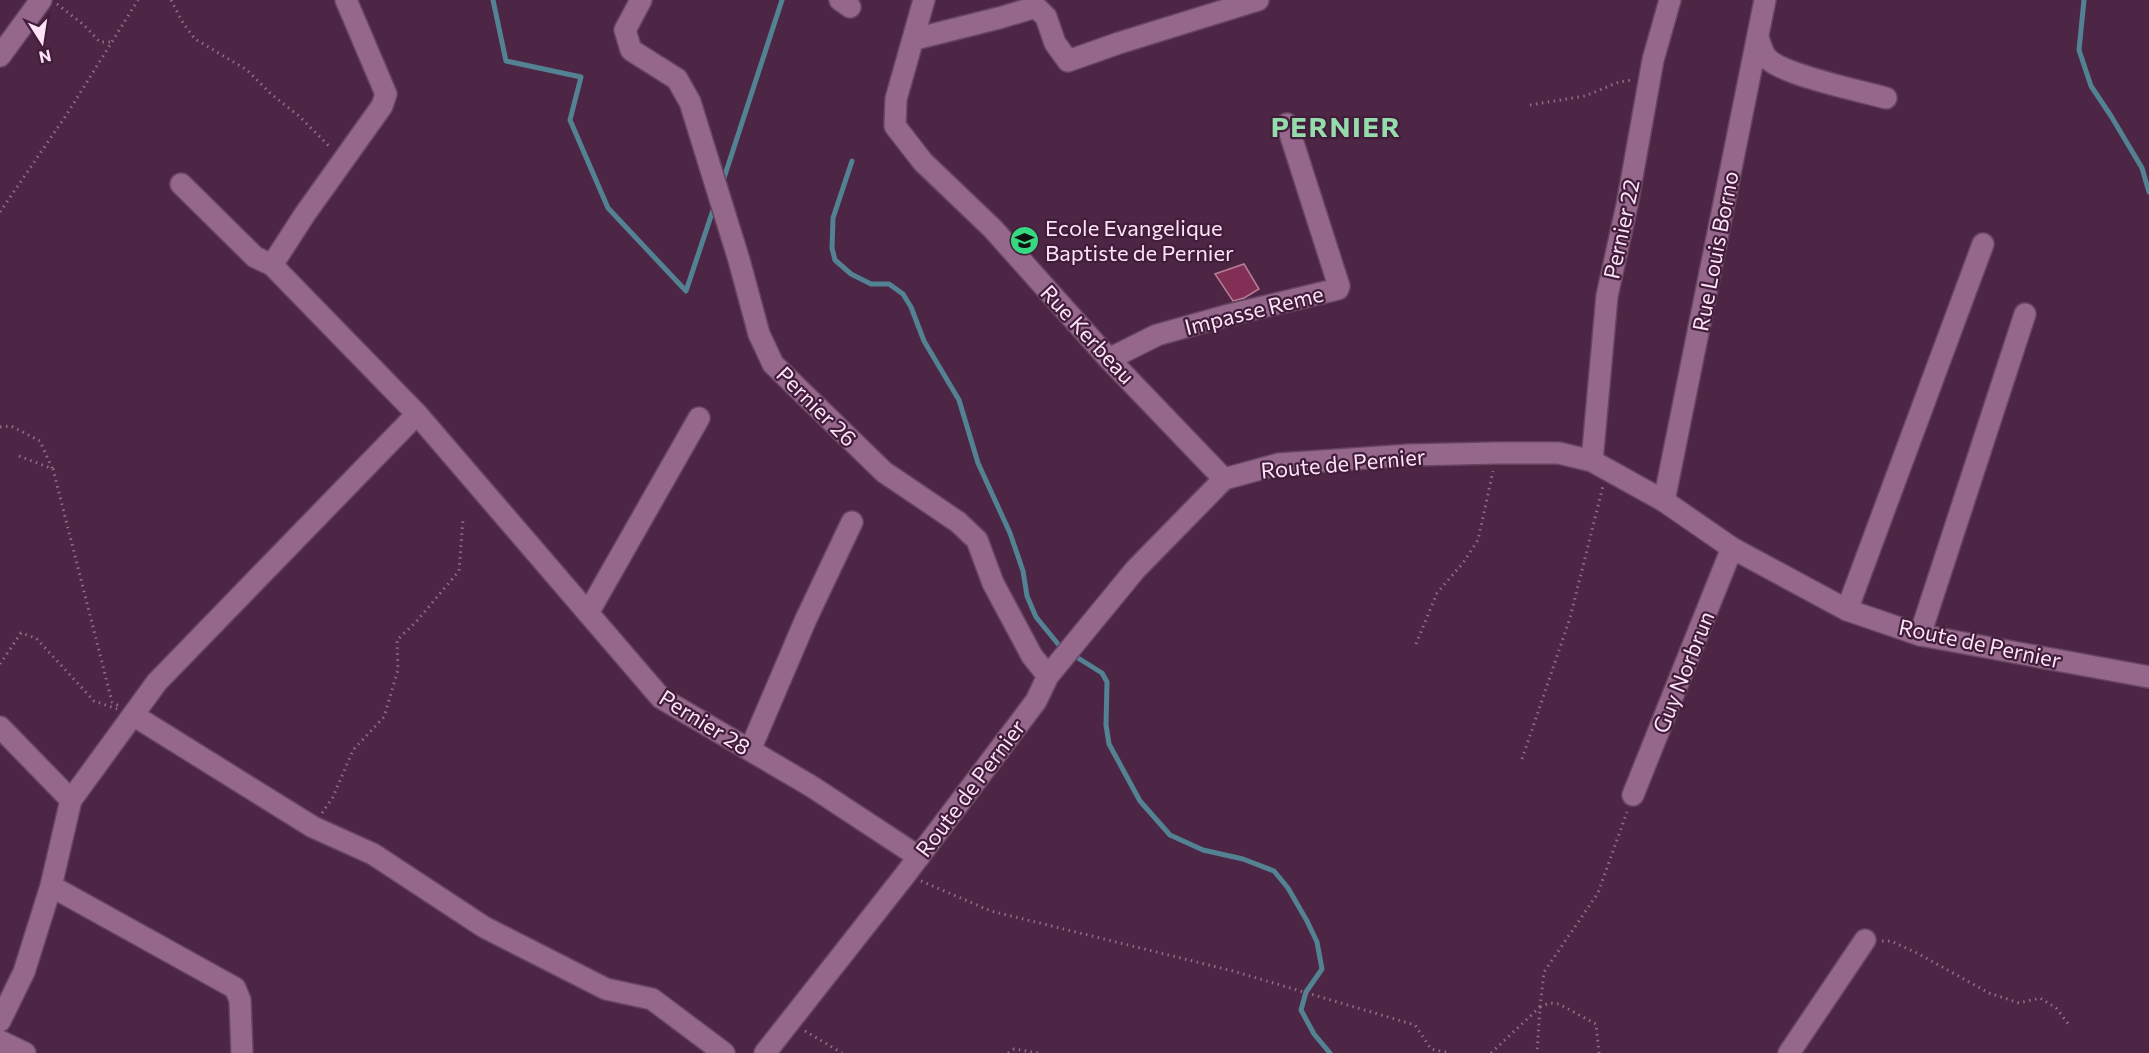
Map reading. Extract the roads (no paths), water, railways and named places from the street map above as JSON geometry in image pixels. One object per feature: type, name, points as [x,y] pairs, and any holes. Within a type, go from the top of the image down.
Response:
[{"type":"street","points":[[3,45],[41,0]]},
{"type":"street","points":[[272,265],[287,239],[382,106],[386,94],[346,0]]},
{"type":"street","name":"Pernier 26","points":[[640,0],[625,30],[630,50],[676,79],[690,102],[759,334],[773,364],[884,472],[958,522],[977,540],[993,583],[1032,656],[1048,676]]},
{"type":"street","name":"Rue Kerbeau","points":[[924,0],[915,39],[896,99],[895,126],[923,162],[993,230],[1109,359],[1224,479]]},
{"type":"street","points":[[915,39],[999,18],[1036,6],[1046,18],[1055,43],[1068,61],[1258,0]]},
{"type":"street","name":"Pernier 22","points":[[1600,465],[1607,296],[1653,60],[1670,0]]},
{"type":"street","name":"Rue Louis Borno","points":[[1664,501],[1766,0]]},
{"type":"street","points":[[1758,37],[1768,58],[1787,70],[1886,98]]},
{"type":"street","name":"Impasse Reme","points":[[1109,359],[1157,335],[1225,316],[1338,290],[1339,286],[1287,124]]},
{"type":"street","name":"Pernier 28","points":[[181,184],[255,257],[272,265],[417,414],[661,698],[811,786],[919,856]]},
{"type":"street","points":[[1847,610],[1983,244]]},
{"type":"street","points":[[1920,635],[2025,315]]},
{"type":"street","points":[[0,1021],[24,972],[51,886],[71,800],[157,682],[417,414]]},
{"type":"street","points":[[588,614],[699,418]]},
{"type":"street","name":"Route de Pernier","points":[[765,1053],[905,875],[1036,701],[1048,676],[1135,570],[1224,479],[1279,464],[1410,455],[1559,453],[1600,465],[1664,501],[1732,548],[1847,610],[1920,635],[2149,677]]},
{"type":"street","points":[[750,750],[806,619],[852,522]]},
{"type":"street","name":"Guy Norbrun","points":[[1634,795],[1732,548]]},
{"type":"street","points":[[133,715],[313,827],[373,855],[484,927],[606,989],[652,999],[724,1053]]},
{"type":"street","points":[[0,727],[71,800]]},
{"type":"street","points":[[51,886],[235,988],[240,1000],[242,1053]]},
{"type":"street","points":[[1789,1053],[1865,940]]},
{"type":"street","points":[[0,1041],[24,1053]]},
{"type":"waterway","points":[[493,0],[506,61],[581,77],[570,120],[608,208],[686,291],[715,204]]},
{"type":"waterway","points":[[723,181],[782,0]]},
{"type":"waterway","points":[[2084,0],[2079,50],[2091,86],[2142,168],[2149,192]]},
{"type":"waterway","points":[[852,161],[833,218],[832,248],[835,260],[851,274],[871,284],[889,284],[903,294],[911,307],[924,341],[959,400],[978,463],[1010,533],[1023,571],[1027,596],[1036,617],[1058,644]]},
{"type":"waterway","points":[[1078,658],[1102,673],[1107,682],[1106,725],[1109,744],[1140,801],[1170,835],[1203,850],[1243,859],[1274,871],[1288,888],[1317,942],[1322,969],[1306,992],[1301,1010],[1314,1034],[1330,1053]]},
{"type":"place","name":"Ecole Evangelique Baptiste de Pernier","points":[[1024,240]]},
{"type":"district","name":"PERNIER","points":[[1336,126]]}]
